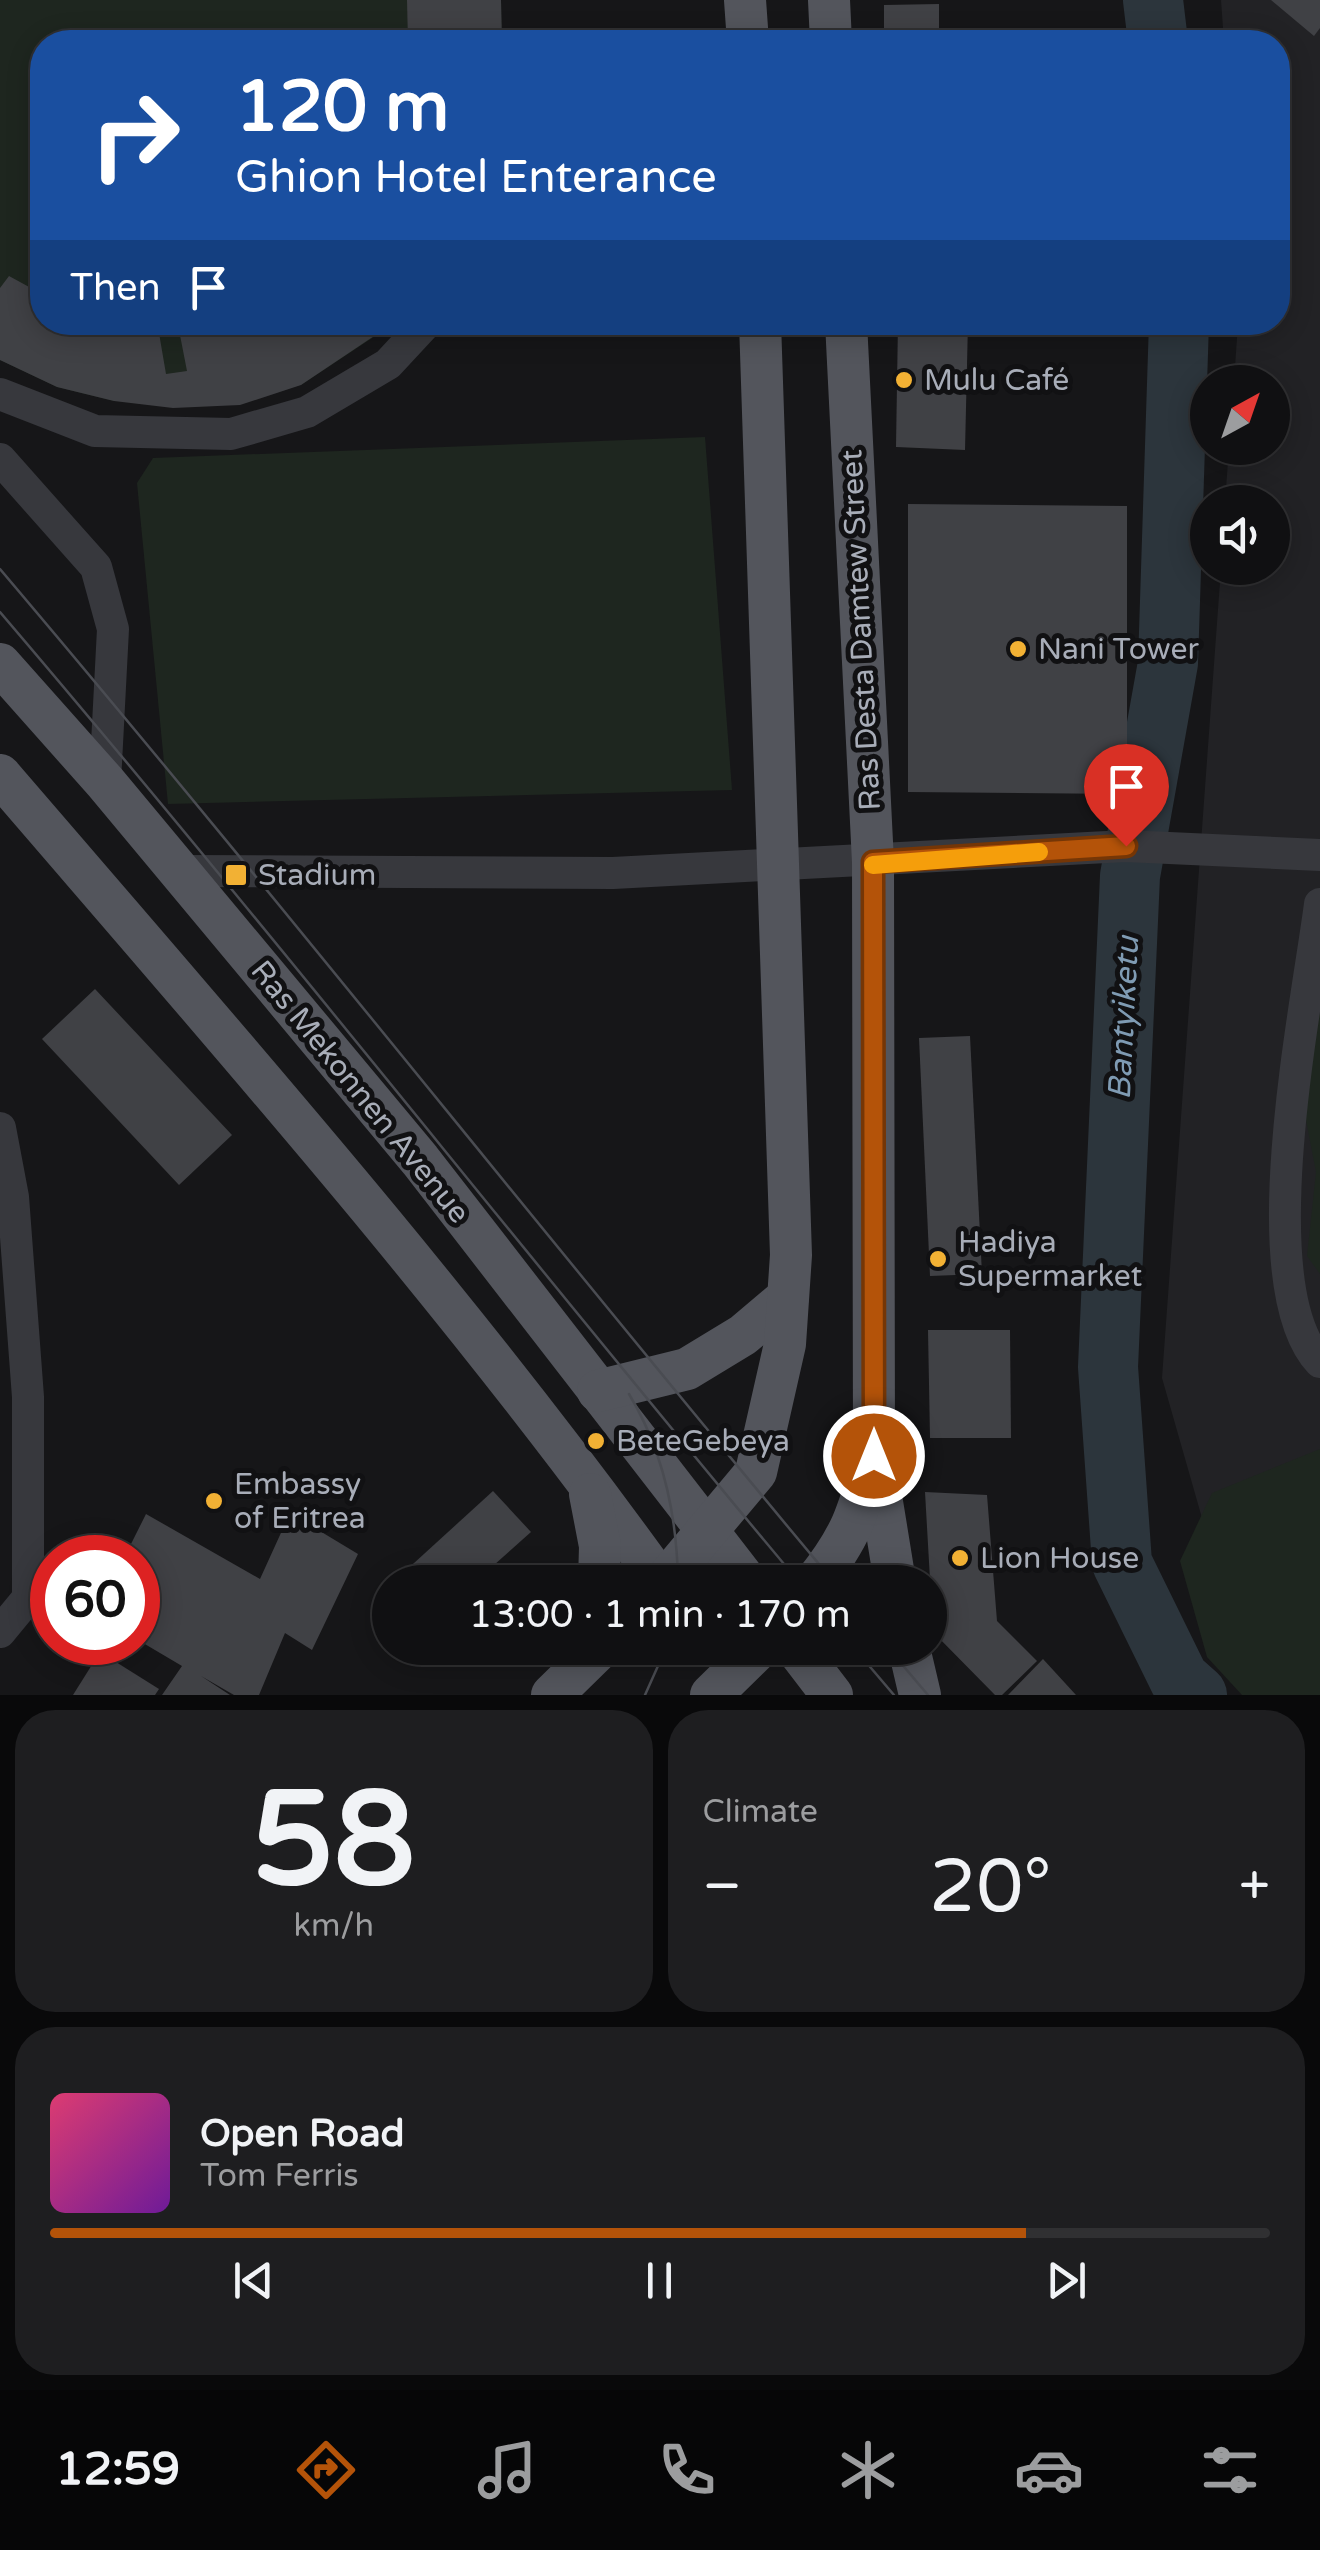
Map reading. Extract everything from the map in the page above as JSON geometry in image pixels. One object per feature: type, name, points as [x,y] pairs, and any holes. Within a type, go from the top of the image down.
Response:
[{"type":"main road","points":[[746,0],[747,30]]},
{"type":"main road","points":[[829,0],[830,30]]},
{"type":"main road","points":[[677,1565],[756,1472],[785,1344],[791,1255],[760,335]]},
{"type":"main road","name":"Ras Desta Damtew Street","points":[[828,1565],[856,1523],[874,1456],[873,862],[847,335]]},
{"type":"main road","name":"Ras Mekonnen Avenue","points":[[0,664],[105,782],[420,1160],[735,1565]]},
{"type":"main road","points":[[0,776],[280,1098],[586,1479],[649,1565]]},
{"type":"main road","points":[[598,1390],[687,1369],[743,1335],[788,1297]]},
{"type":"main road","points":[[874,1456],[891,1565]]},
{"type":"main road","points":[[586,1479],[600,1546],[599,1565]]},
{"type":"main road","points":[[552,1695],[579,1665]]},
{"type":"main road","points":[[809,1665],[832,1695]]},
{"type":"main road","points":[[913,1665],[920,1695]]},
{"type":"street","points":[[0,394],[95,431],[232,434],[307,412],[388,364],[415,335]]},
{"type":"street","points":[[0,459],[96,567],[112,628],[105,782]]},
{"type":"street","points":[[178,871],[613,872],[873,862],[1126,846],[1320,855]]},
{"type":"street","points":[[1320,904],[1283,1202],[1289,1292],[1320,1362]]},
{"type":"street","points":[[0,1128],[13,1197],[28,1397],[28,1598],[0,1632]]},
{"type":"shaded area","points":[[0,0],[501,0],[502,30],[30,30],[30,335],[377,335],[301,385],[114,401],[57,387],[0,360]]},
{"type":"shaded area","points":[[1221,0],[1320,0],[1320,1695],[1238,1644],[1162,1378],[1220,585],[1290,585],[1290,485],[1226,485],[1228,465],[1290,465],[1290,365],[1235,365],[1237,335],[1290,335],[1290,30],[1223,30]]},
{"type":"shaded area","points":[[705,437],[732,790],[168,804],[137,483],[153,458]]},
{"type":"shaded area","points":[[1320,944],[1320,1274],[1307,1256],[1316,1172],[1292,1048]]},
{"type":"shaded area","points":[[1320,1449],[1320,1695],[1242,1695],[1207,1657],[1180,1561],[1212,1493]]},
{"type":"building","points":[[407,0],[501,0],[502,30],[408,30]]},
{"type":"building","points":[[1271,0],[1320,0],[1320,28],[1314,36]]},
{"type":"building","points":[[939,4],[939,30],[884,30],[884,5]]},
{"type":"building","points":[[9,276],[30,287],[30,335],[159,335],[166,374],[187,371],[180,335],[376,335],[301,385],[240,405],[173,408],[114,401],[57,387],[0,360],[0,288]]},
{"type":"building","points":[[898,335],[968,335],[965,450],[896,447]]},
{"type":"building","name":"Nani Tower","points":[[908,504],[1127,506],[1127,794],[908,792]]},
{"type":"building","points":[[95,989],[232,1135],[179,1185],[42,1039]]},
{"type":"building","points":[[970,1036],[982,1274],[930,1276],[919,1038]]},
{"type":"building","points":[[928,1330],[1010,1330],[1011,1438],[930,1438]]},
{"type":"building","points":[[493,1491],[531,1532],[494,1565],[413,1564]]},
{"type":"building","name":"Lion House","points":[[925,1492],[987,1495],[997,1621],[1037,1661],[1002,1695],[995,1695],[947,1646],[947,1565],[929,1565]]},
{"type":"building","points":[[290,1513],[358,1554],[312,1650],[285,1633],[259,1695],[234,1695],[201,1676],[230,1695],[162,1695],[182,1666],[160,1653],[160,1535],[136,1535],[146,1514],[260,1579]]},
{"type":"building","points":[[1043,1659],[1076,1695],[1008,1695]]},
{"type":"building","points":[[92,1665],[121,1665],[159,1689],[155,1695],[73,1695]]},
{"type":"waterway","name":"Bantyiketu","points":[[1153,0],[1157,30]]},
{"type":"waterway","name":"Bantyiketu","points":[[1179,335],[1168,663],[1130,876],[1108,1367],[1122,1563],[1179,1679],[1197,1695]]},
{"type":"tram line","points":[[0,569],[820,1565]]},
{"type":"tram line","points":[[0,612],[785,1565]]},
{"type":"tram line","points":[[629,1394],[660,1462],[675,1533],[677,1565]]},
{"type":"tram line","points":[[645,1695],[658,1665]]},
{"type":"tram line","points":[[868,1665],[894,1695]]},
{"type":"tram line","points":[[902,1665],[928,1695]]},
{"type":"slow traffic","points":[[873,865],[1039,852]]},
{"type":"place","name":"Mulu Café","points":[[904,380]]},
{"type":"place","name":"Nani Tower","points":[[1018,649]]},
{"type":"place","name":"Stadium","points":[[236,875]]},
{"type":"place","name":"Hadiya Supermarket","points":[[938,1259]]},
{"type":"place","name":"BeteGebeya","points":[[596,1441]]},
{"type":"place","name":"Embassy of Eritrea","points":[[214,1501]]},
{"type":"place","name":"Lion House","points":[[960,1558]]},
{"type":"route","points":[[874,1456],[873,862],[1126,846]]}]
